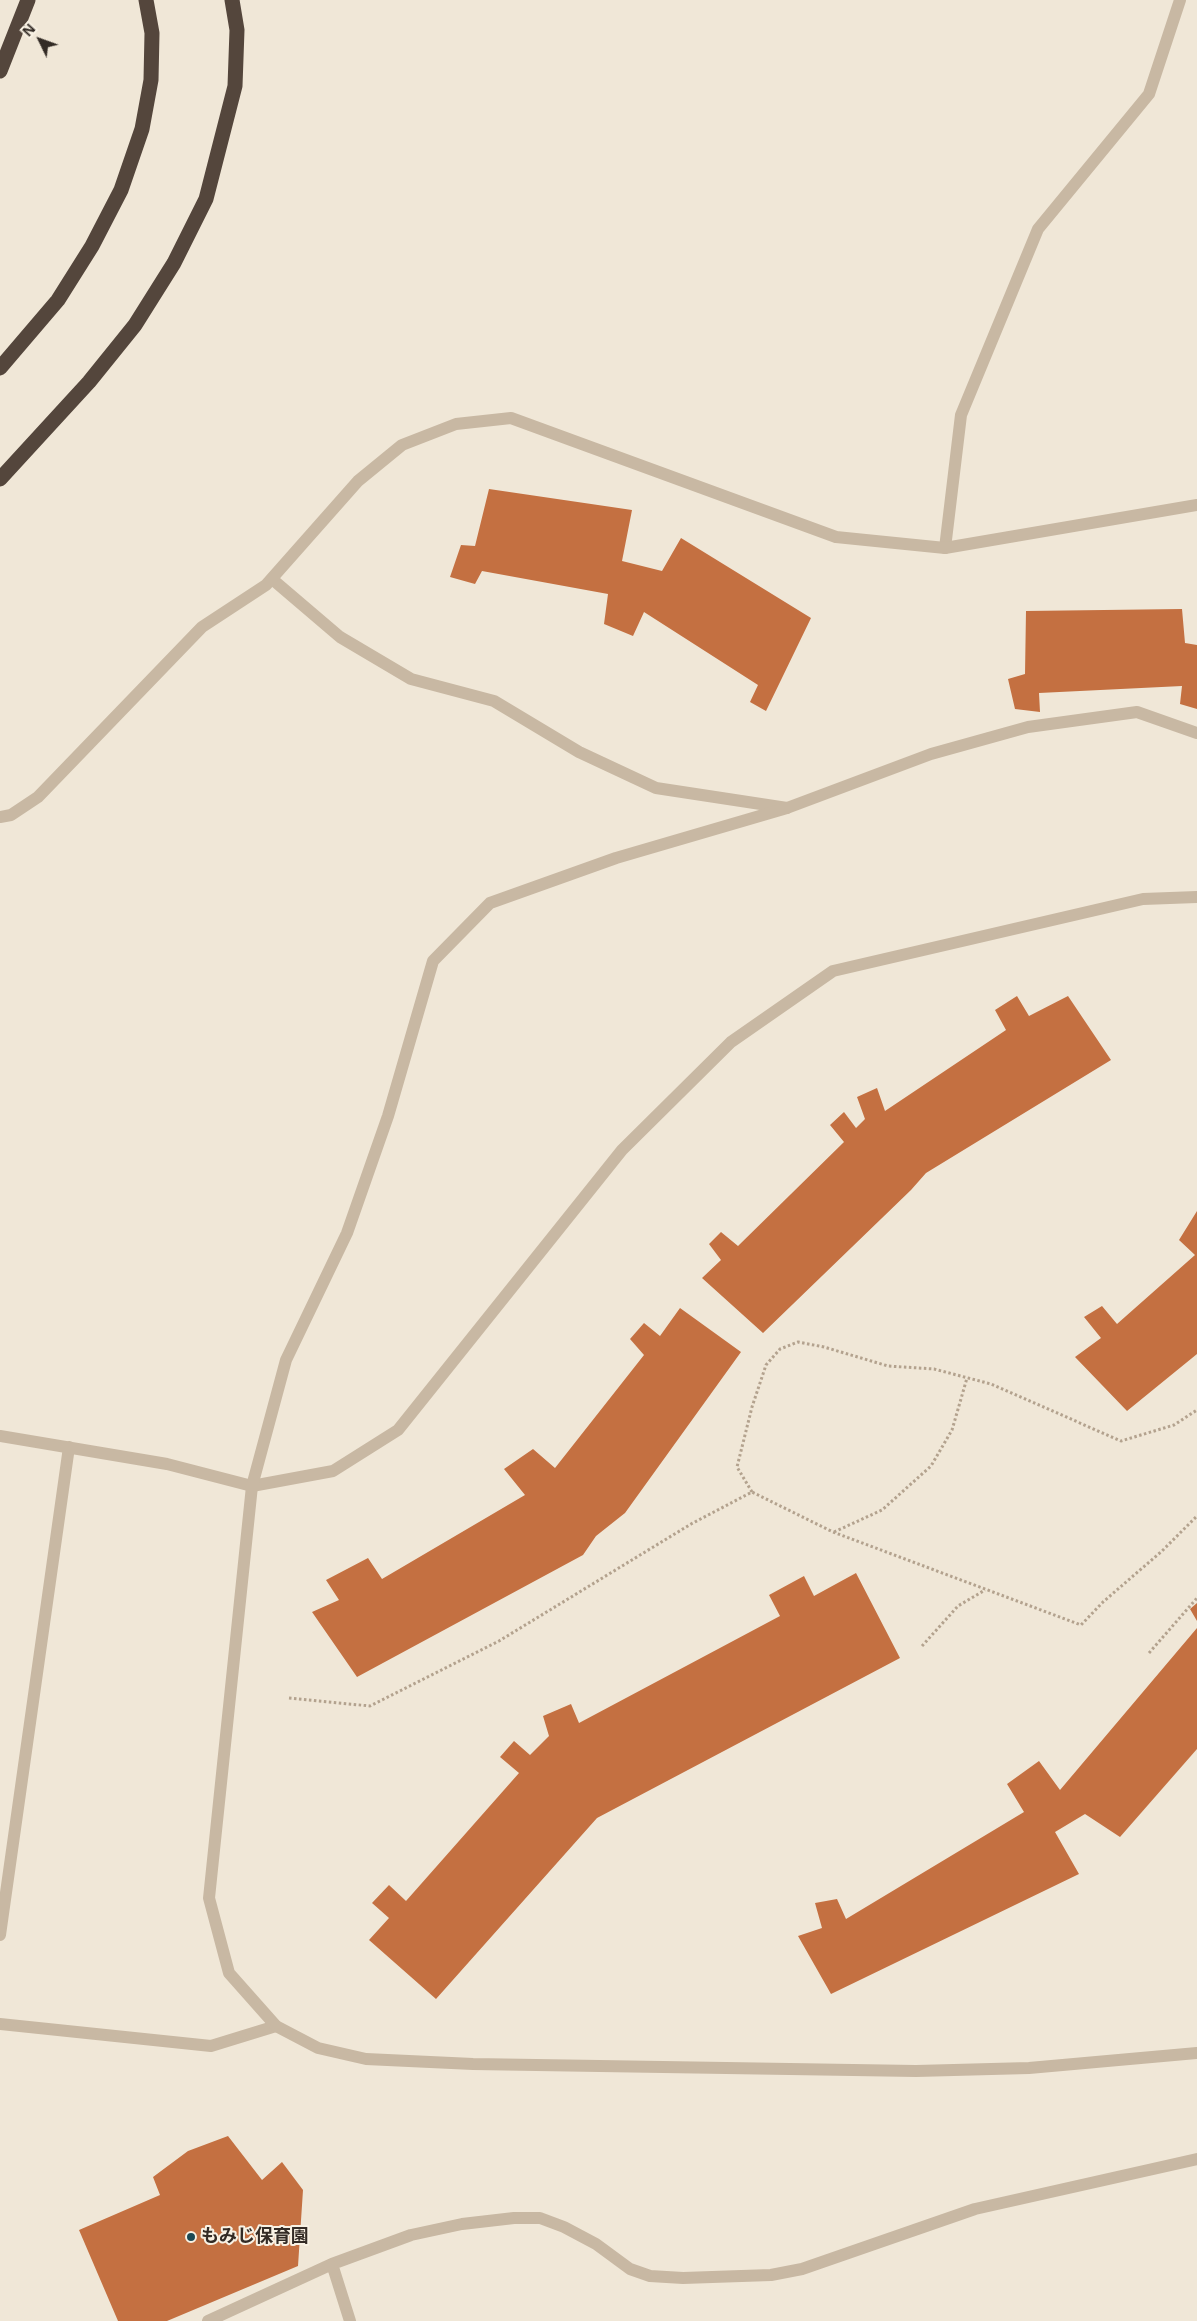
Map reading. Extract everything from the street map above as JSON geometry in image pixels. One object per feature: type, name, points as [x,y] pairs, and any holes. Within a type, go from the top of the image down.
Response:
[{"type":"highway","points":[[0,71],[28,0]]},
{"type":"highway","points":[[0,368],[58,300],[92,246],[121,190],[142,129],[151,80],[152,33],[146,0]]},
{"type":"highway","points":[[0,479],[89,382],[135,325],[174,263],[206,199],[236,86],[237,30],[232,0]]},
{"type":"street","points":[[945,548],[961,415],[1038,229],[1149,94],[1180,0]]},
{"type":"street","points":[[0,817],[11,815],[38,796],[202,627],[272,580],[358,480],[402,445],[456,424],[511,418],[836,537],[945,548],[1197,505]]},
{"type":"street","points":[[272,580],[340,637],[411,679],[494,701],[579,752],[656,788],[787,808]]},
{"type":"street","points":[[1197,733],[1137,712],[1028,727],[931,754],[787,808],[616,858],[490,903],[433,962],[388,1116],[347,1233],[286,1360],[252,1486],[209,1898],[229,1973],[276,2026],[318,2048],[366,2059],[473,2064],[916,2071],[1029,2068],[1197,2053]]},
{"type":"street","points":[[0,1436],[167,1464],[252,1486],[333,1472],[398,1430],[622,1150],[731,1042],[833,970],[1143,899],[1197,897]]},
{"type":"street","points":[[0,1935],[69,1447]]},
{"type":"street","points":[[0,2024],[211,2046],[276,2026]]},
{"type":"street","points":[[208,2321],[332,2264],[411,2235],[462,2224],[514,2218],[540,2218],[564,2227],[596,2244],[630,2269],[650,2276],[683,2278],[771,2275],[802,2269],[975,2209],[1197,2159]]},
{"type":"street","points":[[332,2264],[350,2321]]},
{"type":"path","points":[[1197,1410],[1174,1425],[1121,1440],[991,1384],[934,1369],[888,1366],[824,1347],[798,1342],[780,1349],[766,1365],[752,1407],[738,1467],[752,1492],[833,1532],[1081,1625],[1103,1602],[1162,1551],[1197,1516]]},
{"type":"path","points":[[833,1532],[882,1510],[931,1466],[952,1430],[967,1378]]},
{"type":"path","points":[[289,1698],[370,1706],[499,1641],[691,1524],[752,1492]]},
{"type":"path","points":[[1192,1521],[1197,1522]]},
{"type":"path","points":[[922,1646],[958,1606],[985,1590]]},
{"type":"path","points":[[1149,1653],[1197,1598]]},
{"type":"building","points":[[489,489],[632,510],[622,561],[662,571],[681,538],[811,618],[766,711],[750,702],[758,685],[644,612],[633,636],[604,624],[608,594],[482,571],[475,584],[450,577],[461,545],[475,546]]},
{"type":"building","points":[[1182,609],[1185,643],[1197,645],[1197,709],[1180,704],[1182,686],[1039,693],[1040,712],[1015,709],[1008,679],[1025,674],[1026,611]]},
{"type":"building","points":[[1017,996],[1029,1016],[1068,996],[1111,1060],[926,1173],[911,1190],[763,1333],[702,1278],[721,1260],[709,1244],[721,1232],[738,1246],[844,1142],[830,1125],[844,1112],[856,1128],[865,1119],[857,1097],[877,1088],[885,1111],[1006,1030],[995,1010]]},
{"type":"building","points":[[1197,1211],[1197,1354],[1127,1411],[1075,1357],[1101,1338],[1084,1317],[1102,1306],[1117,1324],[1195,1255],[1179,1240]]},
{"type":"building","points":[[680,1308],[741,1352],[625,1513],[596,1536],[583,1555],[357,1677],[312,1612],[339,1600],[326,1580],[368,1558],[382,1579],[525,1495],[504,1469],[533,1449],[555,1468],[644,1355],[630,1339],[644,1323],[660,1336]]},
{"type":"building","points":[[856,1573],[900,1658],[597,1818],[436,1999],[369,1940],[389,1918],[372,1903],[389,1885],[406,1901],[519,1773],[500,1757],[514,1741],[530,1755],[549,1736],[543,1716],[571,1704],[579,1723],[780,1616],[769,1595],[804,1576],[814,1596]]},
{"type":"building","points":[[1197,1603],[1197,1621],[1190,1609]]},
{"type":"building","points":[[1197,1628],[1197,1749],[1120,1837],[1085,1814],[1055,1832],[1079,1874],[831,1994],[798,1936],[822,1928],[815,1903],[837,1899],[846,1919],[1024,1812],[1007,1784],[1039,1761],[1060,1790]]},
{"type":"building","points":[[228,2136],[262,2180],[282,2162],[303,2190],[298,2266],[167,2321],[118,2321],[79,2230],[160,2195],[153,2177],[188,2151]]},
{"type":"place","name":"もみじ保育園","points":[[191,2237]]}]
